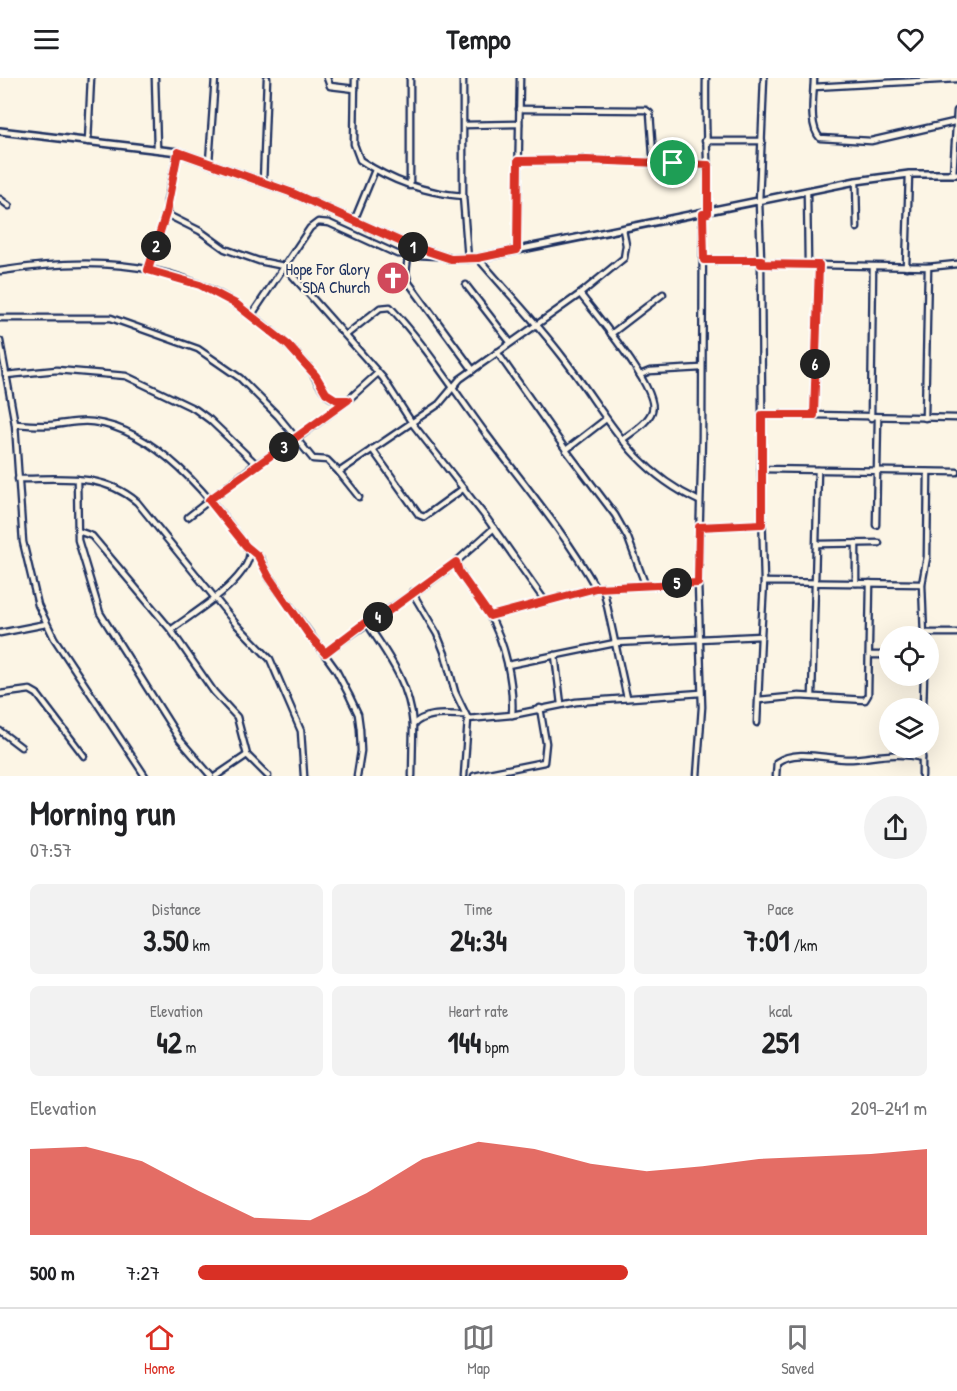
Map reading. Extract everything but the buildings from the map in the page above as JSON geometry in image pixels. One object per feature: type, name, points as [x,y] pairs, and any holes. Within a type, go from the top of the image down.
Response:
[{"type":"street","points":[[88,142],[92,78]]},
{"type":"street","points":[[155,78],[157,148]]},
{"type":"street","points":[[209,162],[215,78]]},
{"type":"street","points":[[262,182],[267,78]]},
{"type":"street","points":[[327,78],[330,86],[355,89]]},
{"type":"street","points":[[355,78],[355,154],[360,160],[375,170],[410,186],[463,196]]},
{"type":"street","points":[[410,78],[410,186]]},
{"type":"street","points":[[463,78],[463,196],[468,259]]},
{"type":"street","points":[[517,250],[520,78]]},
{"type":"street","points":[[697,776],[701,693],[698,583],[702,436],[701,368],[708,165],[705,141],[706,78]]},
{"type":"street","points":[[757,723],[764,582],[759,201],[764,78]]},
{"type":"street","points":[[814,78],[815,132],[828,140],[871,141],[956,119]]},
{"type":"street","points":[[814,87],[957,79]]},
{"type":"street","points":[[519,109],[646,110],[650,113],[653,154],[673,163]]},
{"type":"street","points":[[251,316],[313,224],[321,221],[408,257],[478,258],[856,181],[909,174],[955,174],[957,111]]},
{"type":"street","points":[[464,125],[519,124]]},
{"type":"street","points":[[0,131],[178,152],[262,182],[406,244],[443,256]]},
{"type":"street","points":[[705,141],[762,141]]},
{"type":"street","points":[[148,270],[166,213],[178,152]]},
{"type":"street","points":[[518,161],[708,165]]},
{"type":"street","points":[[354,221],[375,170]]},
{"type":"street","points":[[906,267],[909,174]]},
{"type":"street","points":[[856,181],[857,228]]},
{"type":"street","points":[[807,191],[808,264]]},
{"type":"street","points":[[0,199],[9,207]]},
{"type":"street","points":[[166,213],[177,221],[200,231],[225,249],[259,261],[284,266],[378,373],[412,423],[494,528],[545,601]]},
{"type":"street","points":[[339,472],[445,400],[454,387],[473,370],[580,294],[624,258],[626,246],[623,229]]},
{"type":"street","points":[[408,257],[406,273],[409,283],[473,370]]},
{"type":"street","points":[[478,258],[563,357],[622,440],[658,479],[699,501]]},
{"type":"street","points":[[704,260],[873,267],[928,267],[957,264]]},
{"type":"street","points":[[0,271],[49,264],[118,264],[200,285],[236,304],[288,345],[316,376],[326,393],[337,400],[348,400]]},
{"type":"street","points":[[814,415],[819,265]]},
{"type":"street","points":[[871,418],[873,267]]},
{"type":"street","points":[[925,418],[928,267]]},
{"type":"street","points":[[466,285],[510,342]]},
{"type":"street","points":[[580,294],[640,375],[654,409],[645,421],[622,440]]},
{"type":"street","points":[[611,334],[663,294]]},
{"type":"street","points":[[346,335],[380,308],[390,307],[413,332],[563,533],[596,588]]},
{"type":"street","points":[[0,318],[111,318],[198,348],[240,378],[297,438],[313,459],[327,460],[359,497]]},
{"type":"street","points":[[0,340],[15,424],[23,542],[38,605],[46,624],[145,776]]},
{"type":"street","points":[[497,352],[615,515],[628,538],[645,584]]},
{"type":"street","points":[[640,375],[650,370],[701,368]]},
{"type":"street","points":[[6,375],[57,370],[126,376],[195,409],[210,420],[256,464]]},
{"type":"street","points":[[188,517],[256,464],[297,438],[348,400],[378,373]]},
{"type":"street","points":[[762,415],[957,418]]},
{"type":"street","points":[[876,525],[878,418]]},
{"type":"street","points":[[566,450],[606,419]]},
{"type":"street","points":[[15,424],[54,425],[78,421],[112,426],[154,445],[173,461],[209,500],[250,551],[258,556],[269,577],[309,635],[325,653],[358,714],[361,751],[357,776]]},
{"type":"street","points":[[372,448],[419,515],[424,517],[464,488]]},
{"type":"street","points":[[761,469],[957,472]]},
{"type":"street","points":[[812,696],[818,544],[818,470]]},
{"type":"street","points":[[924,626],[922,584],[927,557],[928,472]]},
{"type":"street","points":[[18,479],[99,481],[128,494],[137,502],[214,596],[270,659],[301,731],[304,776]]},
{"type":"street","points":[[77,479],[78,531],[81,550],[100,613],[183,744],[211,776]]},
{"type":"street","points":[[699,527],[762,524]]},
{"type":"street","points":[[325,653],[366,622],[383,615],[456,562],[494,528]]},
{"type":"street","points":[[78,531],[92,536],[171,630],[214,692],[237,717],[247,756],[268,776]]},
{"type":"street","points":[[856,543],[856,583]]},
{"type":"street","points":[[818,544],[879,543]]},
{"type":"street","points":[[171,630],[244,572],[250,551]]},
{"type":"street","points":[[456,562],[459,572],[490,616],[508,665],[512,716]]},
{"type":"street","points":[[764,582],[922,584]]},
{"type":"street","points":[[490,616],[596,588],[698,583]]},
{"type":"street","points":[[759,700],[812,696],[865,700],[868,695],[870,583]]},
{"type":"street","points":[[603,587],[627,698]]},
{"type":"street","points":[[412,592],[437,634],[455,692],[467,717],[464,776]]},
{"type":"street","points":[[366,622],[403,679],[410,696],[414,725],[412,776]]},
{"type":"street","points":[[0,633],[46,624]]},
{"type":"street","points":[[939,634],[957,633]]},
{"type":"street","points":[[508,665],[615,643],[761,636]]},
{"type":"street","points":[[555,655],[561,704]]},
{"type":"street","points":[[868,655],[879,655]]},
{"type":"street","points":[[0,694],[30,690],[37,694],[84,756]]},
{"type":"street","points":[[414,725],[425,716],[512,716],[561,704],[701,693]]},
{"type":"street","points":[[474,776],[544,762],[546,742],[540,708]]},
{"type":"street","points":[[0,731],[21,747]]},
{"type":"street","points":[[776,776],[777,762],[785,758],[816,756],[850,759],[879,754]]},
{"type":"street","points":[[216,776],[247,756]]},
{"type":"street","points":[[922,758],[922,776]]},
{"type":"place","name":"Hope For Glory SDA Church","points":[[393,278]]},
{"type":"route","points":[[178,152],[290,192],[406,244],[451,259],[478,258],[517,250],[518,161],[586,160],[628,164],[673,163],[708,165],[708,213],[703,214],[704,260],[761,260],[761,264],[819,265],[814,415],[762,415],[762,524],[699,527],[698,583],[596,588],[490,616],[459,572],[456,562],[383,615],[366,622],[325,653],[309,635],[269,577],[261,559],[250,551],[209,500],[348,400],[337,400],[326,393],[316,376],[288,345],[236,304],[200,285],[148,270],[166,213],[178,152]]}]
